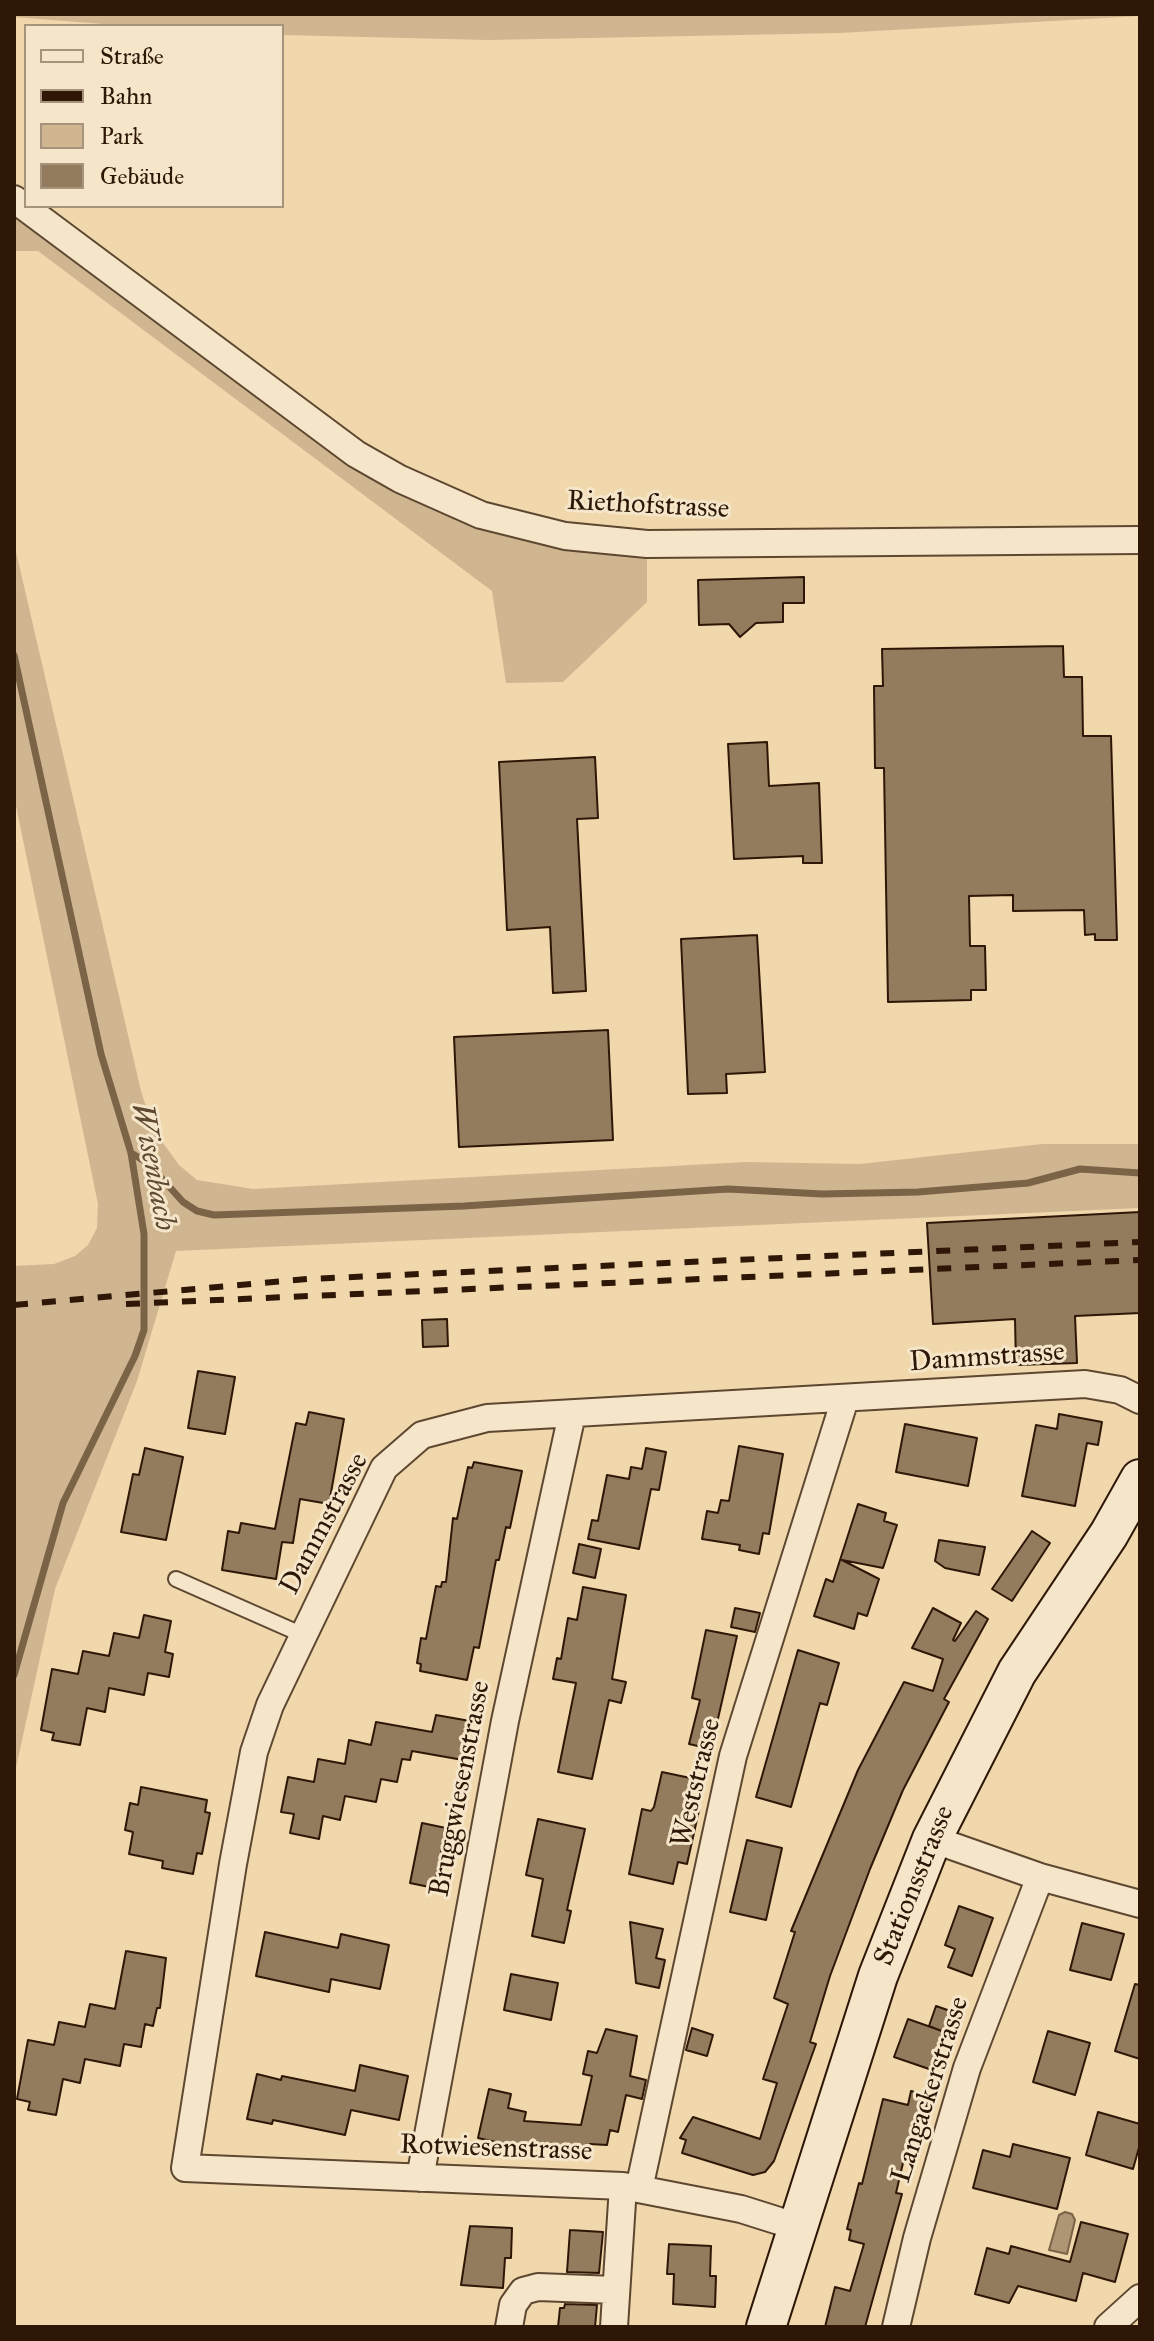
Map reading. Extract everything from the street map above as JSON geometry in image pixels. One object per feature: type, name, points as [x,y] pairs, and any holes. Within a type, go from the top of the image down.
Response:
[{"type":"street","name":"Riethofstrasse","points":[[26,208],[356,454],[400,479],[481,515],[565,536],[647,544],[1140,540]]},
{"type":"street","name":"Dammstrasse","points":[[185,2168],[253,1757],[270,1705],[384,1468],[422,1435],[487,1418],[1085,1384],[1120,1390],[1139,1398]]},
{"type":"street","name":"Weststrasse","points":[[614,2327],[615,2290],[631,2188],[733,1756],[845,1399]]},
{"type":"street","name":"Bruggwiesenstrasse","points":[[420,2178],[505,1721],[572,1414]]},
{"type":"street","name":"Stationsstrasse","points":[[766,2327],[878,1976],[932,1839],[1017,1672],[1109,1534],[1140,1479]]},
{"type":"street","points":[[932,1839],[1040,1877],[1140,1904]]},
{"type":"street","name":"Langackerstrasse","points":[[896,2327],[917,2238],[967,2068],[1040,1877]]},
{"type":"street","name":"Rotwiesenstrasse","points":[[185,2168],[631,2188],[741,2209],[798,2227]]},
{"type":"street","points":[[509,2327],[513,2305],[523,2291],[538,2287],[615,2290]]},
{"type":"street","points":[[1108,2327],[1140,2298]]},
{"type":"lane","points":[[176,1579],[303,1635]]},
{"type":"green space","points":[[14,14],[1140,14],[840,33],[488,40],[284,35],[284,24],[103,24],[14,17]]},
{"type":"green space","points":[[14,199],[440,498],[647,544],[647,602],[563,682],[506,683],[492,591],[38,251],[14,251]]},
{"type":"green space","points":[[14,543],[141,1091],[153,1129],[179,1165],[197,1180],[253,1189],[746,1162],[860,1164],[1042,1144],[1140,1144],[1140,1208],[176,1251],[137,1381],[55,1589],[14,1777],[14,1266],[54,1264],[75,1256],[88,1245],[97,1228],[98,1204],[14,796]]},
{"type":"shaded area","points":[[1065,2212],[1072,2214],[1075,2220],[1067,2254],[1049,2250],[1059,2215]]},
{"type":"building","points":[[804,577],[804,603],[783,603],[783,622],[756,623],[740,637],[729,624],[699,625],[698,580]]},
{"type":"building","points":[[1063,646],[1064,677],[1082,677],[1083,736],[1111,736],[1117,940],[1095,940],[1095,934],[1085,935],[1084,910],[1013,911],[1013,895],[969,896],[970,946],[985,946],[986,990],[971,990],[971,1000],[888,1002],[884,768],[875,768],[874,686],[883,686],[882,649]]},
{"type":"building","points":[[767,742],[769,786],[819,783],[822,863],[803,863],[803,856],[734,859],[728,744]]},
{"type":"building","points":[[595,757],[598,818],[577,819],[586,991],[553,993],[550,927],[507,930],[499,762]]},
{"type":"building","points":[[757,935],[765,1072],[726,1074],[727,1093],[688,1094],[681,939]]},
{"type":"building","points":[[608,1030],[613,1140],[459,1147],[454,1037]]},
{"type":"building","points":[[1140,1212],[1140,1313],[1075,1316],[1077,1363],[1016,1365],[1015,1319],[933,1324],[927,1223]]},
{"type":"building","points":[[447,1319],[448,1346],[423,1347],[422,1320]]},
{"type":"building","points":[[198,1371],[235,1377],[225,1434],[188,1428]]},
{"type":"building","points":[[309,1412],[344,1419],[329,1504],[300,1499],[293,1543],[282,1542],[276,1579],[222,1570],[228,1531],[239,1533],[241,1523],[275,1529],[296,1423],[306,1425]]},
{"type":"building","points":[[1059,1414],[1102,1422],[1098,1445],[1087,1443],[1075,1506],[1022,1496],[1036,1425],[1057,1429]]},
{"type":"building","points":[[905,1424],[977,1438],[968,1486],[896,1472]]},
{"type":"building","points":[[739,1446],[783,1454],[769,1534],[763,1533],[759,1554],[739,1550],[740,1545],[702,1539],[707,1511],[718,1513],[721,1500],[729,1501]]},
{"type":"building","points":[[145,1448],[183,1457],[166,1540],[121,1532],[133,1474],[139,1475]]},
{"type":"building","points":[[646,1448],[666,1452],[659,1490],[651,1489],[639,1549],[588,1539],[592,1520],[598,1521],[607,1475],[629,1479],[631,1467],[642,1469]]},
{"type":"building","points":[[474,1462],[522,1471],[510,1528],[506,1527],[499,1560],[496,1560],[479,1648],[474,1647],[467,1680],[420,1671],[421,1664],[417,1663],[421,1638],[426,1639],[436,1586],[441,1587],[442,1582],[446,1582],[453,1518],[457,1519],[468,1467],[472,1468]]},
{"type":"building","points":[[858,1504],[886,1513],[884,1521],[897,1525],[883,1568],[842,1560],[879,1579],[867,1616],[858,1613],[854,1629],[814,1616],[826,1579],[833,1582]]},
{"type":"building","points":[[1032,1531],[1050,1543],[1012,1601],[992,1589]]},
{"type":"building","points":[[939,1540],[985,1547],[979,1575],[945,1568],[935,1561]]},
{"type":"building","points":[[579,1544],[601,1549],[595,1578],[573,1573]]},
{"type":"building","points":[[583,1587],[626,1595],[612,1679],[626,1682],[621,1703],[609,1700],[592,1779],[558,1772],[576,1683],[553,1679],[557,1658],[561,1659],[568,1618],[577,1620]]},
{"type":"building","points":[[735,1608],[760,1613],[755,1632],[731,1627]]},
{"type":"building","points":[[933,1608],[961,1623],[955,1641],[976,1611],[988,1619],[944,1699],[949,1702],[903,1790],[870,1869],[830,1976],[810,2042],[816,2044],[774,2161],[765,2172],[753,2175],[682,2153],[686,2140],[680,2138],[693,2117],[760,2139],[777,2083],[763,2079],[788,2004],[774,1998],[795,1932],[791,1931],[858,1770],[904,1682],[933,1691],[943,1659],[912,1648]]},
{"type":"building","points":[[144,1615],[171,1621],[165,1652],[173,1654],[169,1677],[148,1673],[144,1695],[109,1688],[105,1712],[87,1708],[80,1745],[52,1740],[54,1733],[41,1730],[52,1669],[78,1674],[83,1651],[109,1656],[114,1633],[139,1638]]},
{"type":"building","points":[[706,1630],[737,1636],[711,1749],[689,1744],[700,1700],[692,1698]]},
{"type":"building","points":[[798,1650],[839,1663],[827,1705],[820,1703],[791,1807],[756,1797]]},
{"type":"building","points":[[436,1715],[470,1721],[463,1760],[412,1751],[410,1760],[402,1759],[397,1782],[381,1779],[376,1802],[345,1796],[340,1820],[323,1816],[319,1839],[290,1833],[294,1814],[281,1812],[288,1777],[314,1782],[318,1759],[345,1764],[349,1740],[371,1745],[376,1722],[432,1732]]},
{"type":"building","points":[[662,1772],[695,1779],[689,1804],[700,1806],[687,1864],[678,1862],[673,1884],[629,1874],[642,1809],[651,1811],[654,1807]]},
{"type":"building","points":[[141,1787],[207,1800],[205,1812],[210,1813],[202,1854],[197,1853],[193,1874],[162,1868],[163,1861],[129,1854],[133,1832],[125,1830],[130,1803],[138,1805]]},
{"type":"building","points":[[538,1819],[585,1829],[567,1910],[571,1911],[564,1943],[532,1936],[543,1879],[526,1875]]},
{"type":"building","points":[[422,1823],[446,1828],[434,1888],[410,1883]]},
{"type":"building","points":[[747,1840],[782,1848],[766,1920],[730,1912]]},
{"type":"building","points":[[959,1906],[993,1918],[972,1976],[948,1967],[955,1949],[945,1945]]},
{"type":"building","points":[[630,1922],[663,1929],[656,1958],[665,1960],[659,1988],[636,1983]]},
{"type":"building","points":[[1082,1923],[1124,1934],[1111,1980],[1070,1970]]},
{"type":"building","points":[[265,1932],[338,1948],[341,1934],[389,1945],[380,1989],[331,1979],[329,1992],[256,1976]]},
{"type":"building","points":[[126,1951],[166,1958],[160,2008],[157,2008],[153,2026],[145,2024],[141,2047],[124,2044],[120,2066],[85,2059],[80,2083],[63,2079],[56,2115],[28,2110],[30,2102],[17,2099],[28,2040],[54,2045],[59,2022],[85,2027],[90,2004],[115,2009]]},
{"type":"building","points":[[511,1974],[558,1983],[551,2020],[504,2010]]},
{"type":"building","points":[[1135,1984],[1140,1985],[1140,2059],[1115,2051]]},
{"type":"building","points":[[936,2006],[956,2013],[949,2034],[929,2026]]},
{"type":"building","points":[[908,2019],[945,2032],[932,2070],[894,2057]]},
{"type":"building","points":[[692,2028],[713,2035],[707,2056],[686,2050]]},
{"type":"building","points":[[606,2029],[637,2036],[630,2076],[646,2080],[642,2099],[626,2095],[618,2132],[610,2130],[607,2145],[590,2144],[590,2148],[518,2147],[478,2138],[489,2089],[511,2094],[508,2108],[526,2112],[524,2121],[581,2125],[592,2076],[583,2074],[588,2051],[597,2053]]},
{"type":"building","points":[[1048,2031],[1090,2043],[1075,2095],[1033,2082]]},
{"type":"building","points":[[360,2065],[408,2076],[399,2120],[351,2110],[345,2135],[273,2120],[272,2124],[247,2119],[257,2074],[355,2091]]},
{"type":"building","points":[[911,2091],[929,2096],[916,2152],[906,2150],[896,2193],[902,2194],[865,2327],[825,2327],[835,2287],[850,2291],[864,2244],[849,2240],[851,2230],[847,2229],[859,2183],[862,2184],[883,2099],[908,2105]]},
{"type":"building","points":[[1098,2112],[1140,2124],[1140,2144],[1133,2169],[1086,2155]]},
{"type":"building","points":[[1013,2144],[1070,2158],[1057,2209],[973,2188],[983,2150],[1010,2157]]},
{"type":"building","points":[[1081,2222],[1128,2234],[1115,2282],[1083,2273],[1076,2301],[1018,2286],[1009,2303],[975,2294],[987,2248],[1009,2254],[1011,2246],[1070,2262]]},
{"type":"building","points":[[470,2226],[512,2228],[511,2258],[505,2258],[503,2288],[461,2285]]},
{"type":"building","points":[[570,2230],[603,2232],[599,2273],[567,2272]]},
{"type":"building","points":[[669,2244],[711,2246],[710,2276],[716,2276],[715,2307],[673,2304],[674,2274],[667,2274]]},
{"type":"building","points":[[565,2304],[597,2305],[595,2327],[558,2327],[560,2308],[564,2308]]},
{"type":"waterway","name":"Wisenbach","points":[[14,655],[101,1054],[131,1153],[144,1234],[144,1330],[135,1356],[63,1503],[14,1675]]},
{"type":"waterway","points":[[131,1153],[148,1163],[183,1202],[197,1211],[214,1215],[464,1206],[728,1189],[822,1194],[918,1192],[1028,1183],[1080,1169],[1140,1173]]},
{"type":"railway","points":[[14,1305],[307,1279],[1140,1242]]},
{"type":"railway","points":[[126,1304],[1140,1260]]}]
